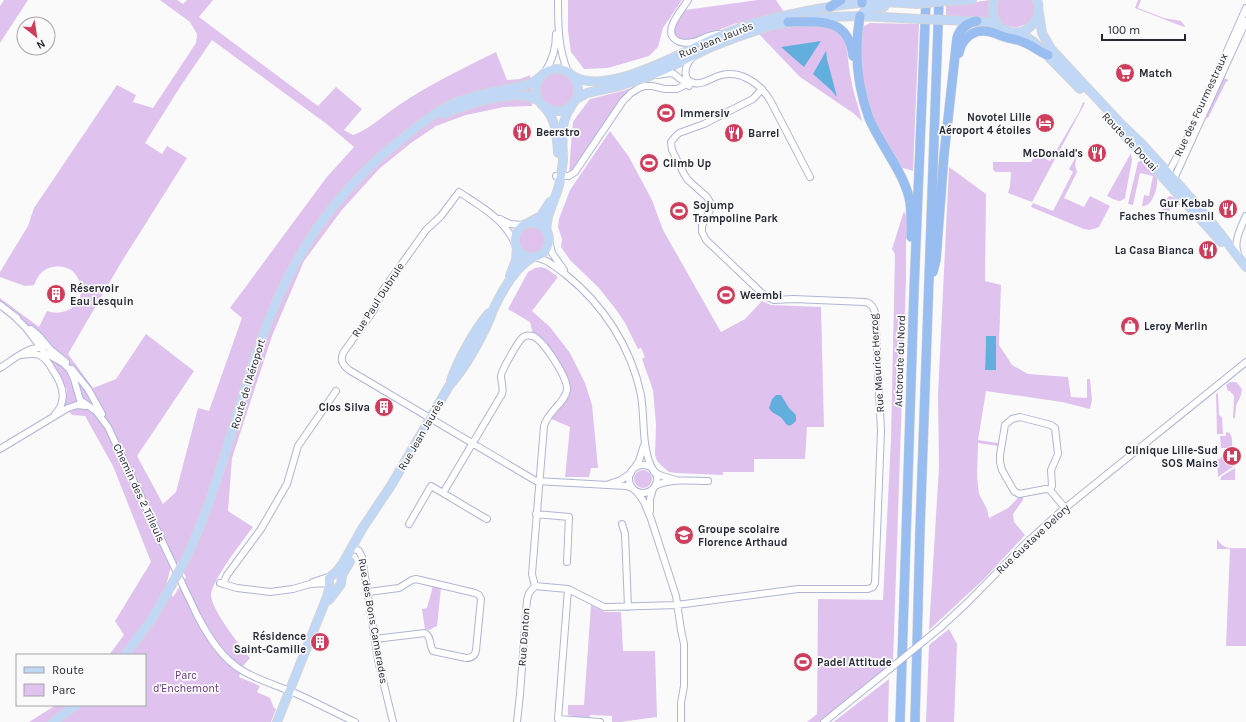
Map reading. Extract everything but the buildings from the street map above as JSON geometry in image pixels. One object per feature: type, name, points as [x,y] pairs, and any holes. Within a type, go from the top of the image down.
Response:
[{"type":"highway","points":[[830,7],[841,0]]},
{"type":"highway","name":"Autoroute du Nord","points":[[900,722],[914,291],[926,0]]},
{"type":"highway","points":[[915,722],[929,285],[946,0]]},
{"type":"highway","points":[[860,16],[857,49],[860,86],[870,119],[879,139],[903,182],[908,197],[911,216],[910,283],[914,291]]},
{"type":"highway","points":[[929,285],[936,260],[941,184],[957,38],[960,30],[966,25],[976,21]]},
{"type":"highway","points":[[788,22],[826,22],[842,31],[851,45],[854,76],[860,86]]},
{"type":"highway","points":[[951,93],[961,46],[967,37],[974,33],[984,30],[995,33],[1007,38],[1018,40],[1048,55]]},
{"type":"main road","points":[[860,16],[862,13],[870,9],[946,0],[972,0]]},
{"type":"main road","points":[[994,0],[992,5],[992,13],[1000,26]]},
{"type":"main road","points":[[1011,32],[1019,32],[1030,27],[1036,21],[1039,6],[1037,0]]},
{"type":"main road","name":"Rue Jean Jaurès","points":[[570,74],[578,79],[590,82],[609,80],[656,65],[724,34],[753,24],[830,7],[862,2],[916,4]]},
{"type":"main road","points":[[860,16],[862,2]]},
{"type":"main road","points":[[1038,14],[1042,33],[1051,48],[1119,122],[1142,144],[1166,176]]},
{"type":"main road","name":"Rue Jean Jaurès","points":[[574,102],[587,93],[619,86],[653,75],[737,38],[770,26],[788,22],[826,16],[946,20]]},
{"type":"main road","name":"Route de Douai","points":[[946,20],[992,22],[1011,32],[1030,39],[1048,55],[1132,144],[1166,176],[1211,232],[1244,264]]},
{"type":"main road","points":[[570,74],[558,69],[552,69],[543,74],[538,80],[535,88],[541,104],[551,116],[555,129],[559,176],[557,194],[547,222],[549,242],[547,248],[538,256],[533,257],[523,255],[516,246],[514,239],[516,232],[526,224],[538,219],[546,209],[559,176],[563,161],[563,128],[566,116],[574,102],[578,89],[577,83],[570,74]]},
{"type":"main road","name":"Route de l'Aéroport","points":[[126,654],[152,619],[184,562],[209,504],[261,341],[287,278],[308,241],[329,211],[367,169],[432,116],[456,103],[484,94],[526,85],[535,81],[543,74]]},
{"type":"main road","name":"Route de l'Aéroport","points":[[406,136],[447,113],[474,104],[500,98],[522,96],[530,97],[541,104]]},
{"type":"main road","points":[[541,104],[552,111],[560,111],[566,109],[574,102]]},
{"type":"main road","points":[[1172,183],[1181,186],[1244,264]]},
{"type":"main road","points":[[526,224],[538,224],[547,232]]},
{"type":"main road","name":"Rue Jean Jaurès","points":[[503,292],[516,260],[516,246]]},
{"type":"main road","name":"Rue Jean Jaurès","points":[[316,624],[340,583],[355,549],[449,386],[460,373],[503,292],[524,263],[533,257]]},
{"type":"main road","name":"Rue Jean Jaurès","points":[[277,722],[288,691],[327,596],[330,580],[355,549]]},
{"type":"main road","points":[[338,575],[340,583],[334,587],[330,580],[338,575]]},
{"type":"main road","points":[[53,722],[76,706]]},
{"type":"main road","points":[[62,722],[76,706]]},
{"type":"street","points":[[558,0],[560,46],[570,74]]},
{"type":"street","points":[[688,0],[671,28],[674,40],[689,43],[715,34],[724,34]]},
{"type":"street","name":"Rue des Fourmestraux","points":[[1166,176],[1193,128],[1246,8]]},
{"type":"street","points":[[543,74],[550,63],[554,50],[558,13]]},
{"type":"street","name":"Rue des Fourmestraux","points":[[1172,183],[1246,21]]},
{"type":"street","points":[[689,83],[685,70],[687,64],[696,55]]},
{"type":"street","points":[[653,75],[670,73],[677,75],[689,83]]},
{"type":"street","points":[[559,176],[569,176],[574,172],[623,101],[635,90],[648,85],[664,89],[677,89],[689,83],[707,81],[721,75],[734,75],[747,78],[762,88],[770,100],[810,178]]},
{"type":"street","name":"Rue Maurice Herzog","points":[[677,605],[798,589],[868,589],[873,587],[875,583],[881,431],[875,312],[870,304],[865,302],[793,299],[774,300],[765,296],[704,237],[702,226],[710,210],[710,202],[707,197],[686,177],[672,150],[671,142],[677,134],[704,124],[753,99],[762,88]]},
{"type":"street","name":"Rue Paul Dubrule","points":[[430,418],[346,368],[341,358],[343,353],[374,310],[383,290],[426,230],[441,216],[459,192],[494,216],[510,224],[526,224]]},
{"type":"street","name":"Rue Paul Dubrule","points":[[494,216],[508,229],[516,246]]},
{"type":"street","points":[[1244,264],[1236,248],[1236,243],[1246,216]]},
{"type":"street","points":[[1222,237],[1228,239],[1240,231]]},
{"type":"street","points":[[549,242],[550,250],[554,257],[574,282],[599,307],[614,328],[624,346],[634,371],[644,416],[648,460],[656,479],[650,499],[651,519]]},
{"type":"street","points":[[533,257],[546,260],[574,282]]},
{"type":"street","points":[[0,304],[68,364],[95,400],[108,427]]},
{"type":"street","points":[[34,334],[41,348],[48,355],[63,363],[70,370],[74,379],[80,404]]},
{"type":"street","points":[[443,493],[502,394],[503,389],[501,375],[506,364],[521,339],[529,335],[534,337],[540,342],[553,359],[565,381],[567,389],[564,397],[544,423],[532,577],[535,586],[568,589],[607,607],[677,605]]},
{"type":"street","points":[[0,368],[31,349],[41,348],[53,351]]},
{"type":"street","points":[[21,355],[30,354],[41,356],[47,361],[60,381],[63,395],[62,402],[58,410],[49,419]]},
{"type":"street","name":"Rue Gustave Delory","points":[[824,722],[941,627],[964,606],[1024,545],[1064,508],[1246,362]]},
{"type":"street","points":[[0,449],[68,408],[80,404],[87,395],[88,389]]},
{"type":"street","points":[[330,580],[316,580],[310,584],[293,589],[270,592],[249,590],[221,583],[261,528],[287,484],[298,446],[336,391]]},
{"type":"street","name":"Chemin des 2 Tilleuls","points":[[80,404],[89,407],[98,413],[108,427],[182,584],[206,632],[217,648],[238,668],[288,691]]},
{"type":"street","points":[[1050,490],[1052,486],[1052,470],[1058,454],[1055,428],[1051,425],[1022,417],[1012,419],[1005,425],[1000,459],[1002,470],[1014,491],[1019,494],[1046,489],[1050,490],[1064,508]]},
{"type":"street","points":[[430,418],[540,482],[626,486],[644,493],[664,483],[680,480]]},
{"type":"street","points":[[645,435],[641,456],[629,479],[634,490],[643,499],[651,519],[672,582],[677,605],[680,630],[684,644],[684,686],[681,703],[681,722]]},
{"type":"street","points":[[606,485],[621,480],[639,466],[648,467],[662,476],[680,480],[708,481]]},
{"type":"street","points":[[409,524],[431,486],[487,519]]},
{"type":"street","points":[[536,514],[569,517],[567,562]]},
{"type":"street","points":[[622,524],[625,534],[628,607]]},
{"type":"street","name":"Rue des Bons Camarades","points":[[355,549],[362,557],[381,674],[393,722]]},
{"type":"street","points":[[368,592],[399,588],[416,579],[474,593],[479,595],[481,599],[476,650],[471,658],[433,651],[429,636],[426,633],[375,639]]},
{"type":"street","name":"Rue Danton","points":[[517,722],[527,600],[529,593],[535,586]]},
{"type":"street","points":[[568,589],[558,719],[600,722]]},
{"type":"street","points":[[288,691],[341,719],[356,722]]},
{"type":"green space","points":[[4,0],[28,0],[18,16],[16,16],[16,18],[0,43],[0,6]]},
{"type":"green space","name":"Parc d'Enchemont","points":[[160,0],[177,0],[183,4],[187,0],[213,0],[199,17],[318,106],[336,87],[362,109],[344,130],[353,135],[371,126],[399,105],[446,77],[496,52],[507,80],[520,79],[530,75],[532,106],[504,107],[466,115],[436,126],[411,143],[379,169],[341,211],[304,261],[272,336],[232,458],[228,511],[253,527],[222,571],[212,589],[211,595],[212,601],[221,618],[250,658],[243,666],[239,677],[260,686],[257,692],[270,698],[274,708],[276,709],[271,722],[29,722],[54,706],[146,706],[146,654],[110,654],[124,635],[115,621],[151,562],[113,466],[85,416],[72,415],[64,406],[67,390],[60,376],[20,326],[0,310],[0,298],[39,327],[47,311],[58,313],[64,312],[77,303],[80,299],[81,293],[78,278],[71,270],[56,266],[48,268],[42,272],[34,285],[25,286],[0,277],[0,272],[28,226],[34,208],[117,85],[136,95],[133,102],[153,108],[196,43],[197,34],[190,22]],"holes":[[[212,40],[328,125],[354,147],[326,178],[230,308],[242,318],[209,411],[198,408],[176,492],[163,504],[137,456],[194,371],[146,334],[116,379],[93,388],[68,354],[119,266],[187,158],[167,146],[162,154],[145,143]],[[178,562],[186,577],[173,597],[166,586],[170,570]]]},
{"type":"green space","points":[[568,0],[682,0],[663,28],[658,47],[649,56],[608,68],[584,69],[571,52],[568,31]]},
{"type":"green space","points":[[758,0],[776,0],[784,12],[734,24],[690,41],[681,40],[673,34],[676,24],[685,10]]},
{"type":"green space","points":[[990,0],[988,8],[990,19],[946,17],[946,6]]},
{"type":"green space","points":[[999,0],[1032,0],[1035,11],[1032,19],[1025,25],[1017,27],[1008,26],[1001,21],[997,13]]},
{"type":"green space","points":[[1138,0],[1141,0],[1138,8],[1164,18],[1181,21],[1185,26],[1184,27],[1135,8]]},
{"type":"green space","points":[[870,23],[919,24],[913,171],[900,167],[869,109],[861,65],[862,30],[864,26]]},
{"type":"green space","points":[[817,25],[829,28],[837,32],[842,37],[847,51],[852,84],[862,121],[853,113],[800,77],[759,34],[780,28]]},
{"type":"green space","points":[[554,73],[560,73],[569,78],[573,84],[573,96],[569,102],[560,107],[554,107],[545,102],[540,93],[540,87],[545,78]]},
{"type":"green space","points":[[1224,78],[1229,80],[1226,82],[1208,118],[1206,117]]},
{"type":"green space","points":[[634,88],[623,97],[613,110],[572,172],[569,173],[573,122],[590,99]]},
{"type":"green space","points":[[1083,102],[1085,103],[1032,202],[1008,193],[1011,172],[995,172],[993,169],[993,162],[1031,162],[1039,150],[1043,152],[1044,158],[1050,161],[1079,112]]},
{"type":"green space","points":[[610,131],[629,157],[652,200],[663,230],[721,332],[745,319],[762,301],[771,305],[821,307],[824,427],[807,427],[805,459],[754,459],[754,472],[723,472],[723,475],[669,472],[657,461],[655,455],[656,425],[653,390],[642,359],[645,357],[641,348],[638,349],[617,311],[599,288],[570,260],[561,247],[562,239],[558,227],[559,219],[570,190]]},
{"type":"green space","points":[[1131,153],[1132,160],[1125,198],[1121,201],[1116,200],[1107,196]]},
{"type":"green space","points":[[1077,155],[1075,165],[1077,172],[1064,198],[1084,207],[1090,196],[1110,206],[1099,227],[1090,230],[1084,229],[1031,207],[1033,203],[1053,211],[1073,172],[1069,169]]},
{"type":"green space","points":[[1141,161],[1157,178],[1156,191],[1152,200],[1146,205],[1142,206],[1144,195],[1149,196],[1153,176],[1140,173],[1133,205],[1128,204],[1138,162]]},
{"type":"green space","points":[[949,167],[986,194],[985,281],[1001,285],[999,345],[1012,365],[1028,374],[1068,377],[1071,397],[1087,398],[1087,379],[1090,379],[1092,400],[1090,409],[1062,402],[986,391],[978,440],[998,443],[998,446],[978,443],[977,477],[979,494],[987,509],[989,518],[1008,508],[1019,497],[1023,497],[1023,500],[1013,514],[1014,522],[1025,535],[984,579],[929,630],[939,467],[938,395]],"holes":[[[986,336],[996,337],[995,370],[985,370]]]},
{"type":"green space","points":[[1170,196],[1175,198],[1181,205],[1174,205],[1166,214],[1163,212],[1163,205]]},
{"type":"green space","points":[[904,211],[906,216],[906,279],[893,662],[819,722],[807,722],[817,714],[818,599],[883,600],[891,439],[895,254],[892,249]]},
{"type":"green space","points":[[532,227],[541,231],[545,240],[541,249],[532,253],[523,249],[519,240],[523,231]]},
{"type":"green space","points":[[541,267],[547,269],[558,277],[532,311],[550,327],[570,353],[585,383],[592,405],[598,468],[591,468],[589,477],[565,477],[570,427],[549,418],[568,393],[567,381],[533,334],[530,322],[508,309],[528,272],[535,268]]},
{"type":"green space","points":[[1230,382],[1236,382],[1242,389],[1236,406],[1235,418],[1233,418],[1234,396],[1230,391],[1228,391],[1226,385]]},
{"type":"green space","points":[[1218,393],[1219,415],[1222,417],[1223,434],[1217,434],[1216,394]]},
{"type":"green space","points":[[1226,432],[1230,433],[1232,438],[1232,456],[1228,459],[1228,463],[1238,462],[1218,477],[1217,459],[1220,459],[1221,457],[1230,457],[1230,448],[1221,448],[1220,436],[1226,436]]},
{"type":"green space","points":[[1235,468],[1235,480],[1220,480],[1222,476]]},
{"type":"green space","points":[[643,470],[649,473],[652,479],[649,485],[643,488],[637,485],[634,479],[637,473]]},
{"type":"green space","points":[[1217,539],[1226,547],[1246,548],[1246,646],[1226,646],[1230,549],[1217,549]]},
{"type":"green space","points":[[433,586],[441,588],[437,626],[429,630],[425,629],[422,609],[427,608]]},
{"type":"green space","points":[[591,605],[605,612],[621,612],[623,651],[655,651],[657,717],[612,722],[612,716],[590,715],[589,720],[575,718],[574,716],[568,715],[568,705],[584,705]]},
{"type":"green space","points":[[949,629],[957,644],[954,722],[926,722],[929,645]]},
{"type":"green space","points":[[889,679],[888,722],[833,722],[836,720]]},
{"type":"water","points":[[821,41],[804,67],[781,47]]},
{"type":"water","points":[[826,51],[827,59],[837,97],[813,74]]},
{"type":"water","points":[[986,336],[996,336],[996,370],[985,370]]},
{"type":"water","points":[[776,395],[781,395],[789,408],[796,415],[796,421],[793,424],[786,424],[769,408],[772,399]]},
{"type":"place","name":"Match","points":[[1125,73]]},
{"type":"place","name":"Immersiv","points":[[666,113]]},
{"type":"place","name":"Novotel Lille Aéroport 4 étoiles","points":[[1045,123]]},
{"type":"place","name":"Beerstro","points":[[522,132]]},
{"type":"place","name":"Barrel","points":[[734,133]]},
{"type":"place","name":"McDonald's","points":[[1097,153]]},
{"type":"place","name":"Climb Up","points":[[649,163]]},
{"type":"place","name":"Gur Kebab Faches Thumesnil","points":[[1228,209]]},
{"type":"place","name":"Sojump Trampoline Park","points":[[679,211]]},
{"type":"place","name":"La Casa Bianca","points":[[1208,250]]},
{"type":"place","name":"Réservoir Eau Lesquin","points":[[56,294]]},
{"type":"place","name":"Weembi","points":[[726,295]]},
{"type":"place","name":"Leroy Merlin","points":[[1130,326]]},
{"type":"place","name":"Clos Silva","points":[[384,407]]},
{"type":"place","name":"Clinique Lille-Sud SOS Mains","points":[[1232,456]]},
{"type":"place","name":"Groupe scolaire Florence Arthaud","points":[[684,535]]},
{"type":"place","name":"Résidence Saint-Camille","points":[[320,642]]},
{"type":"place","name":"Padel Attitude","points":[[803,662]]}]
